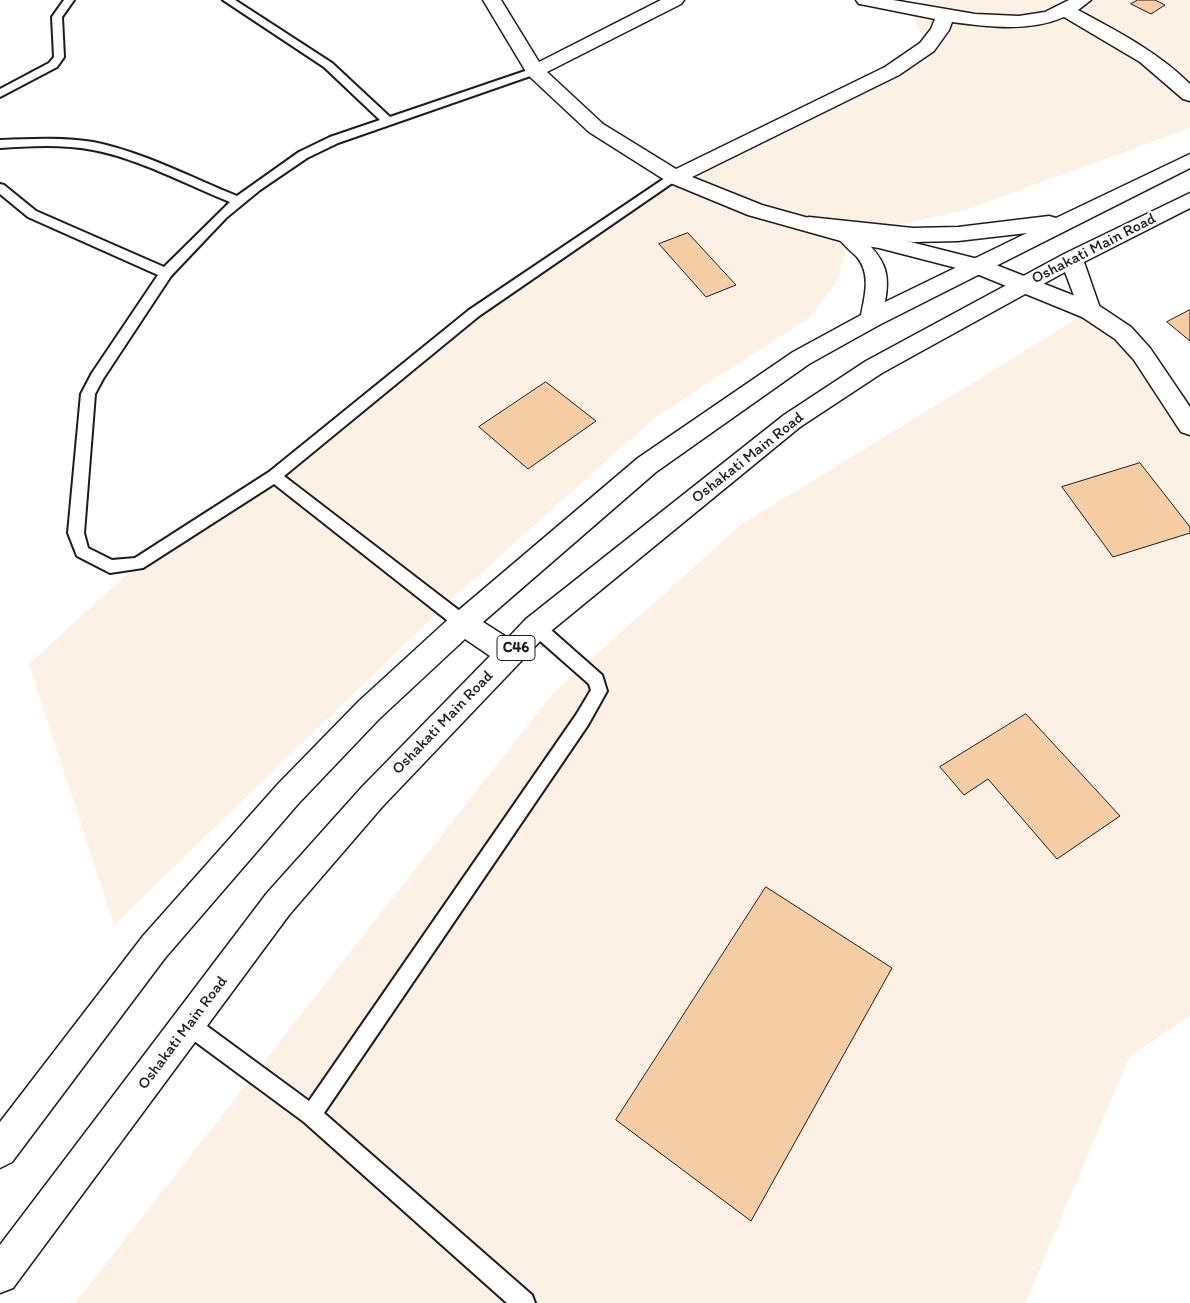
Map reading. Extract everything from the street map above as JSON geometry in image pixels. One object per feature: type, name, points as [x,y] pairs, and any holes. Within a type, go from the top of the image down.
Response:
[{"type":"main road","points":[[492,0],[535,71],[596,128],[675,177],[756,210],[848,236],[879,241],[978,266],[1090,311],[1123,333],[1142,354],[1190,426]]},
{"type":"main road","points":[[535,71],[675,0]]},
{"type":"main road","points":[[865,0],[986,20],[1041,19],[1065,10],[1082,0]]},
{"type":"main road","points":[[1065,10],[1152,60],[1176,80],[1190,95]]},
{"type":"main road","points":[[675,177],[892,71],[927,47],[940,30],[946,14]]},
{"type":"main road","points":[[0,1150],[154,948],[288,794],[370,710],[463,624],[647,465],[801,358],[871,319],[1190,160]]},
{"type":"main road","name":"Oshakati Main Road","points":[[0,1275],[278,904],[372,797],[536,627],[792,421],[874,367],[1072,259],[1190,200]]},
{"type":"main road","points":[[809,224],[913,235],[949,234],[1066,221]]},
{"type":"main road","points":[[848,236],[866,252],[877,269],[878,282],[871,319]]},
{"type":"main road","points":[[1072,259],[1090,311]]},
{"type":"main road","points":[[463,624],[510,654]]},
{"type":"lane","points":[[0,94],[53,65],[59,56],[57,17],[69,0]]},
{"type":"lane","points":[[228,0],[328,65],[387,120]]},
{"type":"lane","points":[[535,71],[387,120],[316,148],[256,187],[238,202],[216,221],[166,274],[97,376],[88,394],[76,533],[82,552],[110,568],[138,564],[274,476],[474,313],[675,177]]},
{"type":"lane","points":[[0,144],[40,142],[91,146],[114,152],[156,168],[238,202]]},
{"type":"lane","points":[[0,188],[32,214],[166,274]]},
{"type":"lane","points":[[274,476],[463,624]]},
{"type":"lane","points":[[311,1115],[582,720],[599,691],[596,680],[536,627]]},
{"type":"lane","points":[[189,1025],[311,1115],[524,1303]]},
{"type":"shaded area","points":[[925,0],[1190,0],[1190,128],[965,210],[849,236],[838,279],[810,317],[653,419],[442,608],[114,925],[29,664],[138,564],[274,476],[474,313],[675,177],[927,47],[909,8]]},
{"type":"shaded area","points":[[1090,311],[1123,333],[1190,426],[1190,1015],[1129,1058],[1025,1303],[75,1303],[554,692],[742,524]]},
{"type":"building","points":[[1138,0],[1155,0],[1165,5],[1151,14],[1131,4]]},
{"type":"building","points":[[688,233],[736,285],[706,297],[659,244]]},
{"type":"building","points":[[1190,310],[1190,341],[1167,322]]},
{"type":"building","points":[[546,382],[596,421],[528,469],[479,427]]},
{"type":"building","points":[[1140,463],[1190,527],[1190,533],[1113,557],[1062,487]]},
{"type":"building","points":[[1026,714],[1120,816],[1057,859],[988,779],[964,795],[940,767]]},
{"type":"building","points":[[766,887],[892,968],[751,1221],[616,1120]]}]
